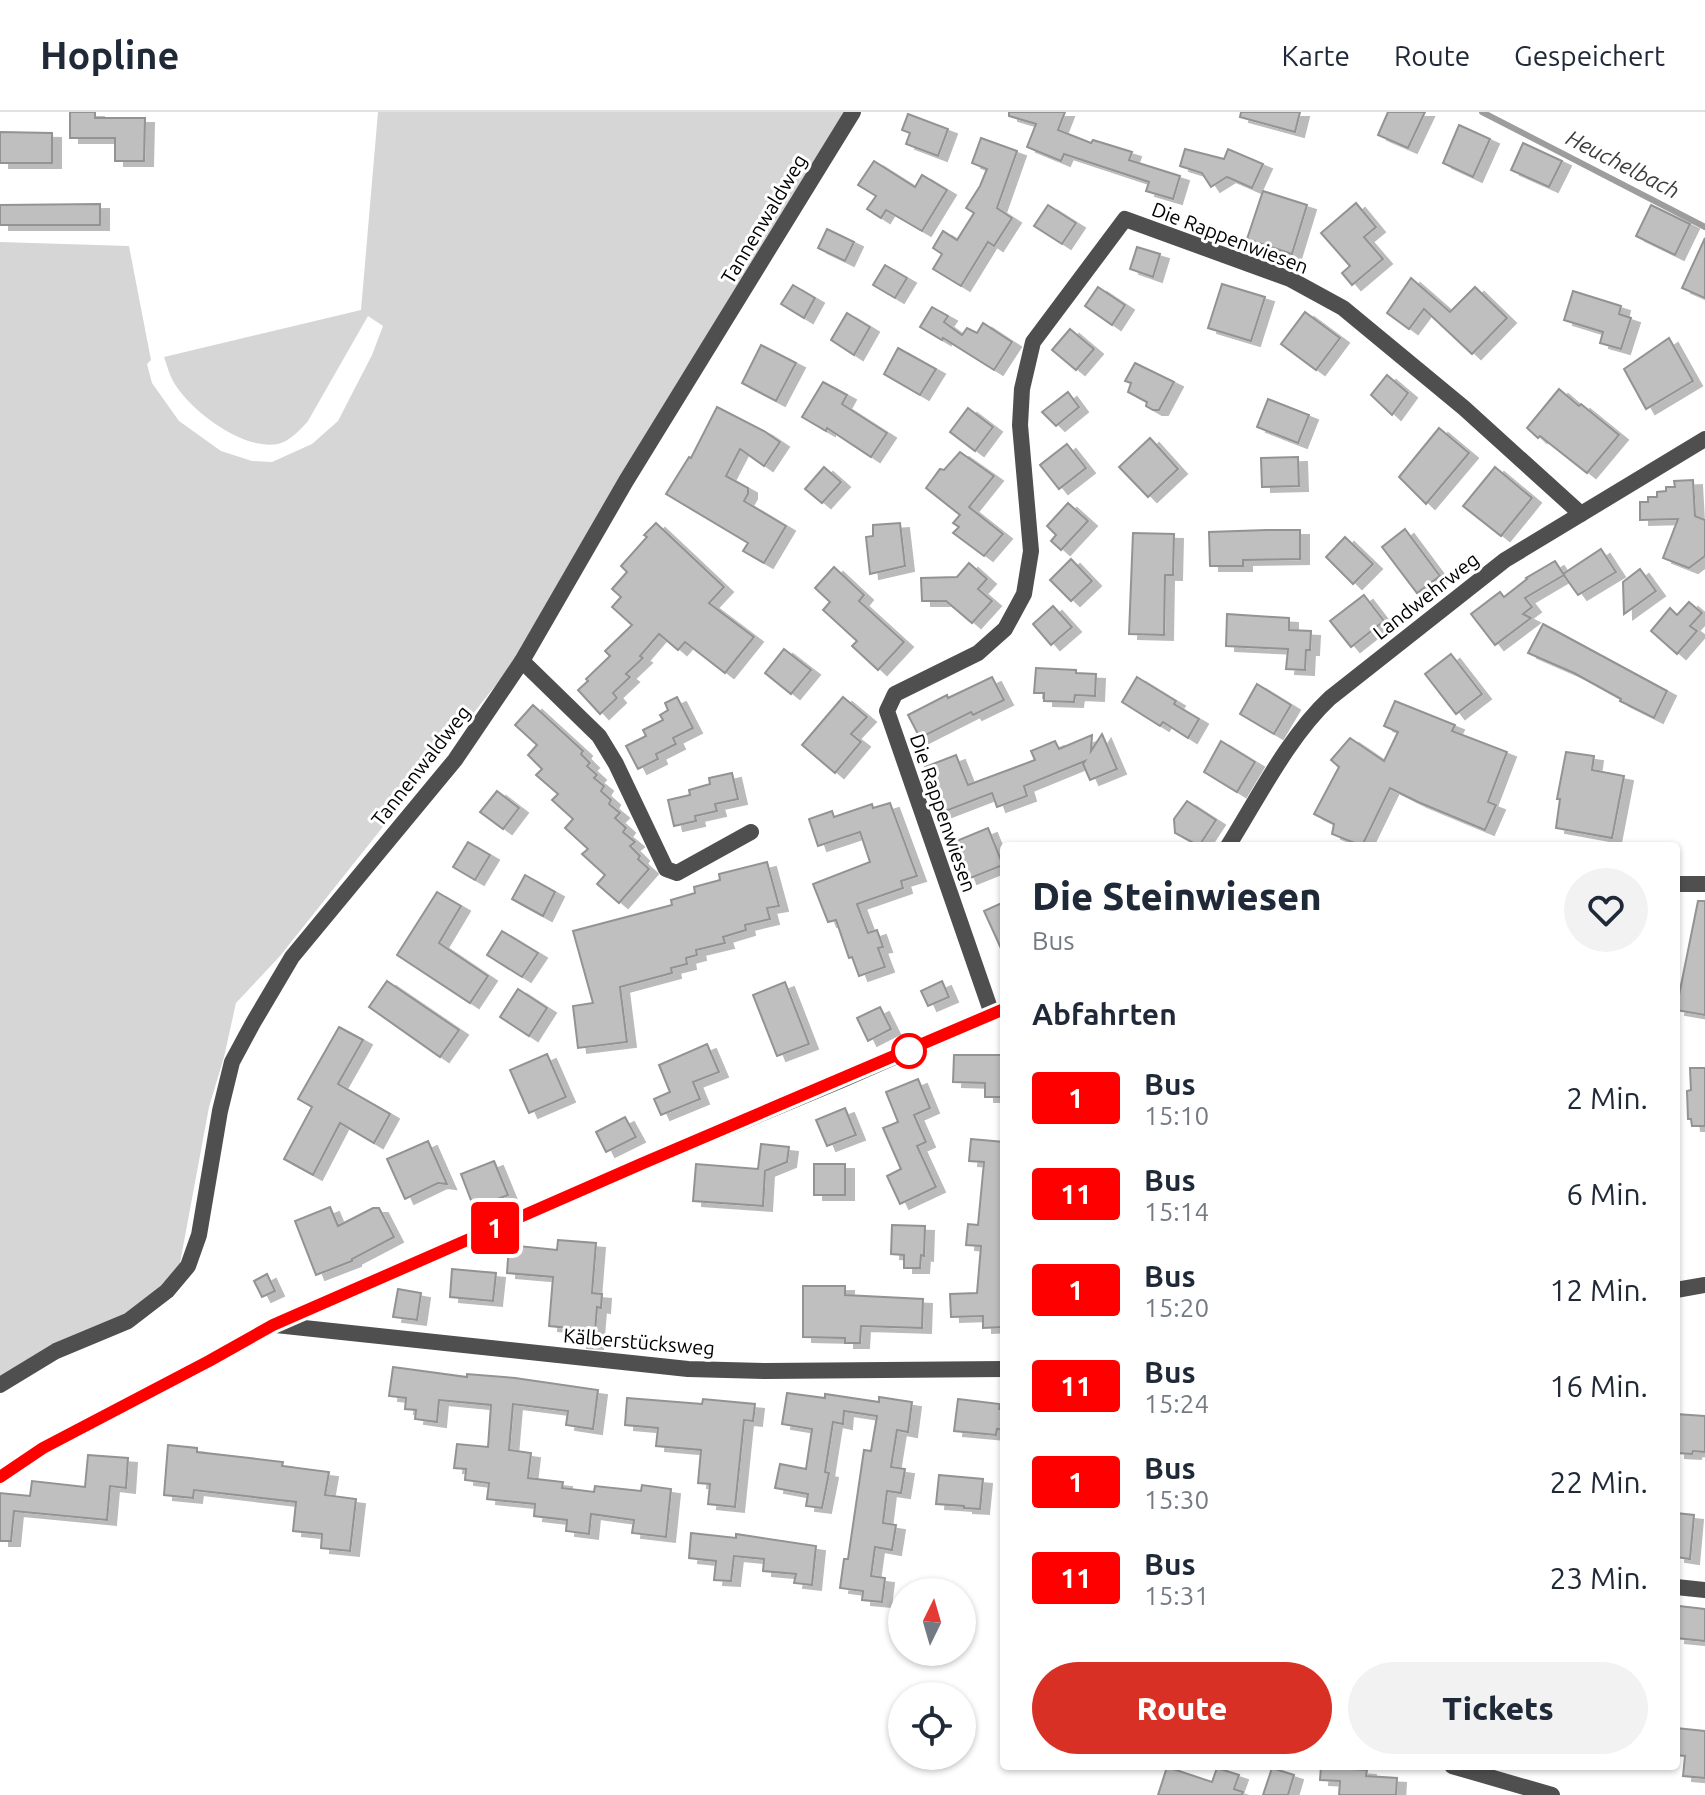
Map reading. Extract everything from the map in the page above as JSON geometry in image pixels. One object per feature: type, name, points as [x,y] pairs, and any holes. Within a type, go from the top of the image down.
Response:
[{"type":"street","name":"Tannenwaldweg","points":[[0,1385],[56,1351],[128,1321],[167,1291],[188,1266],[199,1235],[220,1111],[232,1062],[292,957],[455,760],[522,661],[626,481],[853,112]]},
{"type":"street","name":"Die Rappenwiesen","points":[[998,1012],[887,711],[895,694],[978,653],[1005,629],[1024,594],[1031,551],[1020,425],[1022,389],[1033,342],[1125,219],[1290,279],[1343,308],[1464,408],[1581,514]]},
{"type":"street","name":"Landwehrweg","points":[[1231,842],[1317,710],[1342,688],[1505,560],[1705,439]]},
{"type":"street","points":[[522,661],[599,736],[616,764],[666,869],[677,873],[751,832]]},
{"type":"street","points":[[1680,884],[1705,884]]},
{"type":"street","points":[[0,1477],[43,1448],[273,1325],[998,1012]]},
{"type":"street","points":[[1680,1289],[1705,1285]]},
{"type":"street","name":"Kälberstücksweg","points":[[273,1325],[688,1369],[1000,1369]]},
{"type":"street","points":[[1680,1587],[1705,1590]]},
{"type":"street","points":[[1466,1770],[1552,1795]]},
{"type":"shaded area","points":[[378,112],[849,112],[792,196],[507,671],[280,956],[236,1003],[209,1107],[178,1274],[128,1319],[0,1384],[0,242],[129,246],[151,360],[147,364],[152,383],[179,421],[221,451],[252,461],[272,462],[312,444],[338,421],[372,355],[383,326],[368,316],[308,421],[291,438],[278,444],[249,441],[204,416],[181,392],[164,357],[361,310]]},
{"type":"building","points":[[70,112],[95,112],[95,118],[145,118],[144,161],[115,161],[115,138],[70,138]]},
{"type":"building","points":[[1009,112],[1065,112],[1058,130],[1091,143],[1093,140],[1132,152],[1129,160],[1180,176],[1173,199],[1146,191],[1149,182],[1064,154],[1061,161],[1027,147],[1036,124],[1009,116]]},
{"type":"building","points":[[1241,112],[1300,112],[1295,132],[1240,117]]},
{"type":"building","points":[[1388,112],[1425,112],[1408,148],[1378,135]]},
{"type":"building","points":[[908,114],[948,129],[938,156],[906,144],[910,133],[902,130]]},
{"type":"building","points":[[1459,125],[1490,139],[1473,177],[1443,163]]},
{"type":"building","points":[[0,132],[52,133],[52,163],[0,163]]},
{"type":"building","points":[[981,138],[1017,151],[997,208],[1012,218],[994,246],[988,242],[961,286],[933,269],[942,254],[933,248],[943,231],[957,240],[974,213],[966,208],[987,169],[972,163]]},
{"type":"building","points":[[1523,143],[1562,161],[1549,187],[1511,170]]},
{"type":"building","points":[[1185,149],[1224,159],[1228,149],[1263,164],[1252,188],[1227,177],[1211,187],[1202,173],[1180,166]]},
{"type":"building","points":[[874,161],[915,187],[922,175],[947,190],[922,231],[886,210],[881,218],[867,209],[876,196],[858,185]]},
{"type":"building","points":[[1263,191],[1307,205],[1292,254],[1247,239]]},
{"type":"building","points":[[1356,203],[1376,227],[1364,237],[1383,259],[1352,285],[1342,273],[1350,266],[1321,233]]},
{"type":"building","points":[[100,204],[100,225],[0,225],[0,205]]},
{"type":"building","points":[[1048,205],[1076,223],[1062,244],[1034,226]]},
{"type":"building","points":[[1651,205],[1690,224],[1675,255],[1636,236]]},
{"type":"building","points":[[827,229],[854,242],[845,261],[818,248]]},
{"type":"building","points":[[1705,238],[1705,298],[1682,288]]},
{"type":"building","points":[[1137,247],[1160,254],[1153,277],[1130,269]]},
{"type":"building","points":[[885,265],[907,278],[895,298],[873,285]]},
{"type":"building","points":[[1411,278],[1450,312],[1475,287],[1507,318],[1472,354],[1424,309],[1409,329],[1387,313]]},
{"type":"building","points":[[1222,284],[1265,297],[1251,341],[1208,328]]},
{"type":"building","points":[[793,285],[815,298],[804,318],[781,304]]},
{"type":"building","points":[[1098,287],[1125,305],[1112,325],[1085,306]]},
{"type":"building","points":[[1573,291],[1621,306],[1619,314],[1631,318],[1621,349],[1600,343],[1603,332],[1564,320]]},
{"type":"building","points":[[932,307],[948,316],[944,322],[962,335],[967,328],[977,333],[983,323],[1012,342],[994,370],[920,327]]},
{"type":"building","points":[[1305,312],[1340,338],[1316,370],[1281,344]]},
{"type":"building","points":[[847,313],[870,327],[854,355],[831,340]]},
{"type":"building","points":[[1070,329],[1094,349],[1076,370],[1052,350]]},
{"type":"building","points":[[1669,338],[1693,381],[1646,409],[1624,369]]},
{"type":"building","points":[[761,345],[796,363],[776,401],[742,383]]},
{"type":"building","points":[[898,348],[936,369],[920,395],[884,374]]},
{"type":"building","points":[[1135,363],[1174,382],[1159,410],[1146,406],[1147,402],[1128,392],[1131,383],[1125,381]]},
{"type":"building","points":[[1387,375],[1408,393],[1392,415],[1371,395]]},
{"type":"building","points":[[823,382],[847,395],[842,404],[887,433],[871,457],[827,428],[826,431],[802,417]]},
{"type":"building","points":[[1559,389],[1619,435],[1587,473],[1527,428]]},
{"type":"building","points":[[1068,392],[1079,407],[1056,426],[1042,412]]},
{"type":"building","points":[[1268,399],[1309,415],[1298,443],[1257,427]]},
{"type":"building","points":[[717,407],[780,442],[764,466],[740,449],[726,476],[748,488],[744,501],[786,526],[764,563],[743,551],[748,543],[666,494],[691,458]]},
{"type":"building","points":[[968,408],[993,427],[975,451],[950,432]]},
{"type":"building","points":[[1439,428],[1469,453],[1426,504],[1399,477]]},
{"type":"building","points":[[1150,438],[1178,469],[1148,497],[1119,467]]},
{"type":"building","points":[[1067,444],[1086,468],[1059,489],[1040,465]]},
{"type":"building","points":[[960,452],[994,476],[969,507],[1003,534],[984,556],[953,533],[959,527],[953,523],[960,515],[926,488],[940,469],[944,470]]},
{"type":"building","points":[[1298,457],[1299,486],[1262,487],[1261,458]]},
{"type":"building","points":[[824,467],[841,482],[822,503],[805,489]]},
{"type":"building","points":[[1495,467],[1532,498],[1501,536],[1463,506]]},
{"type":"building","points":[[1693,480],[1695,516],[1705,520],[1705,556],[1689,568],[1663,558],[1678,519],[1640,520],[1640,502],[1648,502],[1648,497],[1657,497],[1657,492],[1666,491],[1666,487],[1675,487],[1674,481]]},
{"type":"building","points":[[1068,503],[1088,521],[1061,550],[1051,541],[1056,535],[1047,526]]},
{"type":"building","points":[[656,523],[724,587],[709,603],[754,637],[725,673],[685,642],[678,650],[659,634],[640,656],[643,658],[626,674],[630,677],[613,693],[617,698],[600,714],[578,690],[610,656],[605,651],[632,625],[612,607],[621,597],[612,589],[627,572],[621,566]]},
{"type":"building","points":[[900,523],[905,566],[870,574],[866,537],[873,536],[873,525]]},
{"type":"building","points":[[1405,529],[1440,576],[1417,593],[1382,547]]},
{"type":"building","points":[[1300,530],[1300,559],[1243,560],[1243,566],[1210,566],[1209,532]]},
{"type":"building","points":[[1133,533],[1174,534],[1173,575],[1165,575],[1164,635],[1129,634]]},
{"type":"building","points":[[1345,537],[1373,564],[1353,584],[1326,557]]},
{"type":"building","points":[[1601,549],[1616,572],[1578,595],[1563,574]]},
{"type":"building","points":[[1071,559],[1092,581],[1071,601],[1050,580]]},
{"type":"building","points":[[1555,561],[1564,575],[1525,598],[1532,607],[1523,614],[1531,618],[1495,645],[1471,614],[1500,592],[1504,597],[1526,578]]},
{"type":"building","points":[[969,563],[987,579],[978,589],[992,601],[972,623],[946,601],[922,601],[921,578],[957,577]]},
{"type":"building","points":[[834,567],[864,595],[859,601],[904,642],[878,670],[852,646],[857,641],[823,610],[830,602],[815,588]]},
{"type":"building","points":[[1640,569],[1656,591],[1624,614],[1623,582]]},
{"type":"building","points":[[1364,595],[1384,621],[1351,647],[1330,621]]},
{"type":"building","points":[[1689,602],[1702,613],[1690,626],[1697,631],[1677,654],[1651,631],[1670,608],[1677,615]]},
{"type":"building","points":[[1053,606],[1072,627],[1051,645],[1033,624]]},
{"type":"building","points":[[1227,614],[1289,618],[1289,630],[1311,631],[1305,670],[1286,669],[1288,649],[1226,646]]},
{"type":"building","points":[[1543,624],[1667,691],[1654,718],[1574,673],[1528,653]]},
{"type":"building","points":[[784,649],[811,670],[791,694],[765,673]]},
{"type":"building","points":[[1451,654],[1482,694],[1456,714],[1425,674]]},
{"type":"building","points":[[1036,668],[1096,674],[1095,696],[1075,695],[1074,702],[1044,701],[1044,693],[1034,693]]},
{"type":"building","points":[[992,677],[1004,700],[973,715],[971,712],[920,738],[908,715]]},
{"type":"building","points":[[1137,677],[1199,719],[1188,738],[1163,722],[1160,726],[1122,702]]},
{"type":"building","points":[[1257,684],[1291,705],[1274,734],[1240,714]]},
{"type":"building","points":[[677,697],[693,728],[673,738],[676,744],[656,754],[658,759],[638,769],[626,746],[646,736],[643,730],[663,720],[660,715],[668,710],[665,703]]},
{"type":"building","points":[[843,697],[867,717],[851,734],[861,742],[835,773],[802,745]]},
{"type":"building","points":[[1395,701],[1455,725],[1452,731],[1507,752],[1488,802],[1496,805],[1485,830],[1390,788],[1364,842],[1352,842],[1332,834],[1334,824],[1314,814],[1339,767],[1331,760],[1350,738],[1384,761],[1398,732],[1384,726]]},
{"type":"building","points":[[533,705],[583,751],[581,754],[590,763],[587,766],[597,775],[594,778],[604,786],[601,791],[611,800],[609,804],[620,813],[615,818],[626,828],[623,832],[635,842],[630,846],[649,869],[619,903],[597,884],[605,875],[582,854],[588,849],[565,828],[573,819],[552,800],[558,794],[536,775],[542,769],[528,755],[537,745],[515,725]]},
{"type":"building","points":[[1102,734],[1117,769],[1090,780],[1083,764],[1085,761],[1024,786],[1027,796],[997,807],[992,793],[943,812],[925,767],[956,755],[968,785],[1035,760],[1031,751],[1055,741],[1059,749],[1092,735],[1091,751]]},
{"type":"building","points":[[1221,741],[1255,762],[1237,792],[1204,772]]},
{"type":"building","points":[[1566,752],[1594,756],[1592,770],[1624,776],[1612,838],[1556,828],[1560,799],[1557,799]]},
{"type":"building","points":[[732,773],[738,799],[715,804],[717,811],[695,816],[696,821],[674,826],[668,800],[690,795],[689,790],[710,784],[709,778]]},
{"type":"building","points":[[497,791],[519,808],[503,829],[480,812]]},
{"type":"building","points":[[1187,801],[1216,820],[1202,842],[1192,842],[1175,833],[1174,819]]},
{"type":"building","points":[[890,803],[917,876],[901,881],[903,888],[857,904],[868,933],[877,930],[883,947],[878,948],[885,967],[859,976],[852,957],[849,958],[836,920],[828,922],[813,884],[870,862],[860,832],[818,846],[809,819],[832,811],[834,817],[872,804],[873,808]]},
{"type":"building","points":[[988,828],[1000,858],[1000,866],[968,879],[954,842]]},
{"type":"building","points":[[468,842],[490,855],[475,880],[453,867]]},
{"type":"building","points":[[767,862],[779,906],[767,908],[770,919],[745,925],[746,930],[723,937],[725,943],[696,950],[697,955],[686,958],[687,964],[671,968],[672,973],[620,987],[627,1042],[578,1048],[573,1006],[593,1003],[573,931],[672,905],[671,900],[695,893],[694,887],[720,880],[719,874]]},
{"type":"building","points":[[525,875],[555,892],[543,916],[512,899]]},
{"type":"building","points":[[437,892],[461,906],[439,943],[488,976],[470,1003],[397,955]]},
{"type":"building","points":[[1698,901],[1705,901],[1705,1015],[1680,1011],[1680,990]]},
{"type":"building","points":[[1000,904],[1000,946],[984,911]]},
{"type":"building","points":[[502,931],[538,953],[522,977],[487,955]]},
{"type":"building","points":[[387,981],[459,1030],[440,1057],[369,1007]]},
{"type":"building","points":[[942,981],[949,997],[928,1006],[921,991]]},
{"type":"building","points":[[785,982],[809,1044],[777,1056],[753,995]]},
{"type":"building","points":[[518,989],[547,1008],[529,1036],[500,1017]]},
{"type":"building","points":[[880,1007],[891,1029],[868,1041],[857,1018]]},
{"type":"building","points":[[339,1027],[363,1040],[338,1084],[390,1114],[374,1143],[340,1123],[313,1175],[284,1159],[312,1107],[298,1099]]},
{"type":"building","points":[[707,1044],[719,1072],[693,1082],[700,1099],[661,1115],[654,1099],[670,1092],[659,1065]]},
{"type":"building","points":[[547,1054],[566,1097],[529,1113],[510,1070]]},
{"type":"building","points":[[954,1055],[1000,1055],[1000,1097],[985,1097],[985,1083],[953,1082]]},
{"type":"building","points":[[1690,1068],[1705,1068],[1705,1126],[1692,1126],[1691,1119],[1688,1119]]},
{"type":"building","points":[[918,1079],[930,1108],[914,1115],[926,1142],[917,1146],[936,1187],[900,1204],[887,1176],[901,1169],[883,1128],[898,1122],[886,1092]]},
{"type":"building","points":[[845,1108],[856,1135],[827,1146],[816,1120]]},
{"type":"building","points":[[625,1117],[636,1137],[606,1152],[596,1132]]},
{"type":"building","points":[[971,1139],[1000,1142],[1000,1327],[983,1328],[983,1316],[951,1317],[950,1294],[977,1293],[981,1246],[966,1245],[968,1224],[978,1225],[984,1162],[969,1161]]},
{"type":"building","points":[[428,1141],[447,1184],[438,1183],[405,1199],[387,1159]]},
{"type":"building","points":[[761,1144],[789,1147],[787,1162],[765,1171],[763,1206],[693,1201],[696,1164],[758,1169]]},
{"type":"building","points":[[494,1161],[508,1195],[474,1208],[461,1174]]},
{"type":"building","points":[[814,1164],[845,1164],[845,1195],[814,1195]]},
{"type":"building","points":[[330,1207],[338,1226],[373,1208],[379,1208],[394,1237],[352,1261],[316,1275],[295,1221]]},
{"type":"building","points":[[892,1225],[925,1226],[924,1256],[921,1255],[920,1268],[904,1268],[904,1255],[891,1254]]},
{"type":"building","points":[[558,1240],[596,1243],[592,1293],[602,1294],[601,1308],[597,1307],[594,1344],[578,1343],[580,1329],[549,1326],[553,1277],[507,1273],[509,1245],[557,1250]]},
{"type":"building","points":[[452,1269],[496,1273],[493,1301],[450,1297]]},
{"type":"building","points":[[267,1274],[275,1291],[262,1297],[254,1281]]},
{"type":"building","points":[[803,1286],[845,1286],[845,1295],[923,1299],[922,1328],[861,1326],[860,1343],[845,1343],[845,1338],[803,1337]]},
{"type":"building","points":[[398,1289],[421,1293],[417,1320],[393,1317]]},
{"type":"building","points":[[393,1367],[467,1377],[467,1374],[515,1378],[598,1390],[593,1429],[566,1425],[568,1411],[513,1404],[509,1450],[531,1453],[528,1478],[563,1482],[562,1488],[594,1492],[595,1486],[641,1491],[642,1485],[671,1489],[666,1537],[632,1533],[634,1520],[591,1514],[589,1534],[566,1531],[567,1520],[534,1516],[535,1504],[487,1499],[489,1483],[465,1480],[466,1469],[454,1468],[457,1444],[488,1447],[491,1405],[439,1400],[437,1422],[415,1419],[416,1410],[405,1409],[406,1398],[389,1396]]},
{"type":"building","points":[[787,1393],[825,1398],[825,1394],[879,1402],[879,1397],[912,1402],[908,1432],[897,1430],[891,1467],[905,1469],[901,1493],[887,1491],[883,1523],[896,1525],[892,1550],[875,1547],[871,1576],[885,1578],[882,1602],[862,1600],[863,1591],[840,1588],[844,1559],[848,1559],[864,1450],[871,1451],[877,1416],[844,1411],[843,1424],[833,1422],[825,1472],[829,1473],[822,1508],[806,1506],[808,1494],[775,1488],[780,1464],[806,1469],[812,1429],[782,1424]]},
{"type":"building","points":[[627,1398],[702,1404],[703,1399],[755,1404],[753,1421],[744,1420],[735,1507],[708,1504],[710,1484],[698,1483],[701,1450],[656,1446],[658,1428],[625,1425]]},
{"type":"building","points":[[958,1399],[1000,1404],[1000,1429],[997,1429],[996,1435],[954,1431]]},
{"type":"building","points":[[1680,1414],[1705,1416],[1705,1452],[1693,1451],[1692,1454],[1680,1453]]},
{"type":"building","points":[[168,1445],[329,1472],[325,1495],[356,1499],[350,1551],[321,1548],[322,1534],[293,1531],[296,1502],[194,1490],[193,1498],[164,1495]]},
{"type":"building","points":[[88,1455],[128,1458],[126,1488],[110,1486],[107,1520],[14,1511],[11,1541],[0,1541],[0,1493],[30,1496],[32,1481],[85,1487]]},
{"type":"building","points":[[939,1475],[983,1479],[980,1509],[936,1504]]},
{"type":"building","points":[[1680,1513],[1694,1515],[1690,1559],[1680,1558]]},
{"type":"building","points":[[691,1533],[736,1538],[736,1534],[816,1546],[812,1585],[794,1583],[796,1574],[763,1571],[764,1559],[734,1556],[731,1581],[714,1580],[716,1561],[689,1558]]},
{"type":"building","points":[[1680,1606],[1705,1609],[1705,1641],[1680,1638]]},
{"type":"building","points":[[1680,1728],[1705,1731],[1705,1778],[1683,1776],[1685,1756],[1680,1755]]},
{"type":"building","points":[[1166,1770],[1176,1770],[1212,1782],[1216,1770],[1223,1770],[1239,1775],[1234,1789],[1243,1792],[1242,1795],[1158,1795]]},
{"type":"building","points":[[1271,1770],[1294,1775],[1288,1795],[1263,1795]]},
{"type":"building","points":[[1321,1770],[1367,1770],[1366,1776],[1397,1778],[1396,1795],[1339,1795],[1340,1781],[1320,1780]]},
{"type":"waterway","name":"Heuchelbach","points":[[1482,112],[1705,227]]},
{"type":"bus line","name":"1","points":[[0,1477],[43,1448],[273,1325],[1000,1011]]}]
